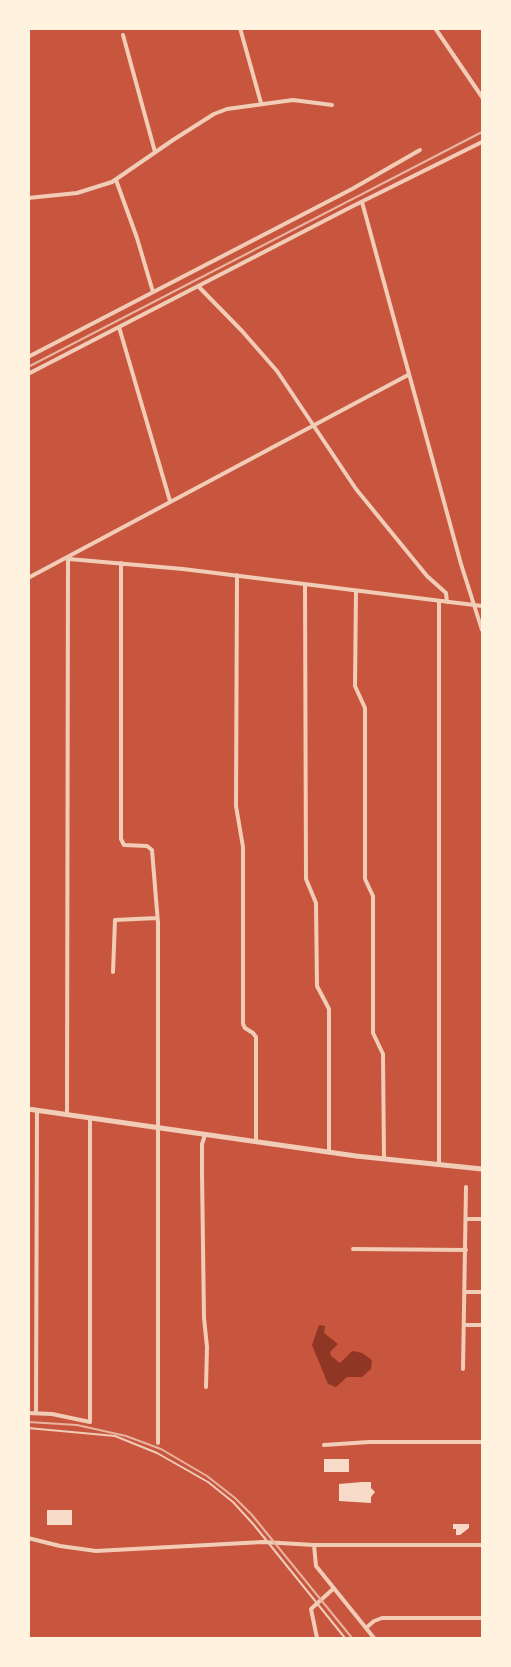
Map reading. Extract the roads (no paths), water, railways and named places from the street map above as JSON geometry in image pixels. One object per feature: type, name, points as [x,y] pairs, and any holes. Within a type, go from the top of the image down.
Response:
[{"type":"street","points":[[240,28],[261,103]]},
{"type":"street","points":[[435,28],[483,97]]},
{"type":"street","points":[[123,35],[155,152]]},
{"type":"street","points":[[28,198],[77,193],[116,180],[216,113],[230,108],[293,100],[332,105]]},
{"type":"street","points":[[28,374],[483,142]]},
{"type":"street","points":[[28,357],[354,188],[420,150]]},
{"type":"street","points":[[116,180],[153,292]]},
{"type":"street","points":[[362,202],[473,605],[483,630]]},
{"type":"street","points":[[198,286],[277,371],[358,492],[427,576],[447,594],[447,602]]},
{"type":"street","points":[[119,327],[170,502]]},
{"type":"street","points":[[28,578],[68,559],[110,534],[408,375]]},
{"type":"street","points":[[68,559],[237,575],[483,606]]},
{"type":"street","points":[[67,1114],[68,559]]},
{"type":"street","points":[[121,563],[120,838],[125,846],[146,846],[152,850],[157,918],[158,1443]]},
{"type":"street","points":[[237,575],[237,809],[243,852],[243,1024],[244,1028],[254,1033],[256,1038],[256,1141]]},
{"type":"street","points":[[305,585],[306,879],[316,903],[317,986],[329,1009],[329,1152]]},
{"type":"street","points":[[356,591],[355,686],[365,710],[365,879],[373,895],[373,1033],[384,1054],[384,1159]]},
{"type":"street","points":[[439,602],[440,1165]]},
{"type":"street","points":[[113,972],[114,920],[157,918]]},
{"type":"street","points":[[28,1108],[329,1152],[483,1169]]},
{"type":"street","points":[[36,1413],[38,1110]]},
{"type":"street","points":[[28,1413],[90,1422],[90,1117]]},
{"type":"street","points":[[205,1134],[202,1144],[202,1173],[206,1388]]},
{"type":"street","points":[[463,1369],[466,1187]]},
{"type":"street","points":[[466,1219],[483,1220]]},
{"type":"street","points":[[353,1249],[466,1250]]},
{"type":"street","points":[[465,1292],[483,1292]]},
{"type":"street","points":[[464,1325],[483,1325]]},
{"type":"street","points":[[324,1445],[369,1442],[483,1442]]},
{"type":"street","points":[[28,1538],[60,1546],[96,1551],[268,1543],[483,1545]]},
{"type":"street","points":[[314,1545],[315,1565],[374,1638]]},
{"type":"street","points":[[317,1638],[310,1613],[311,1607],[333,1589]]},
{"type":"street","points":[[366,1628],[382,1618],[483,1618]]},
{"type":"lane","points":[[28,1428],[115,1436],[158,1453],[188,1469],[233,1502],[345,1638]]},
{"type":"railway","points":[[28,367],[482,132]]},
{"type":"railway","points":[[28,1422],[77,1425],[126,1436],[161,1449],[207,1476],[252,1515],[352,1638]]}]
